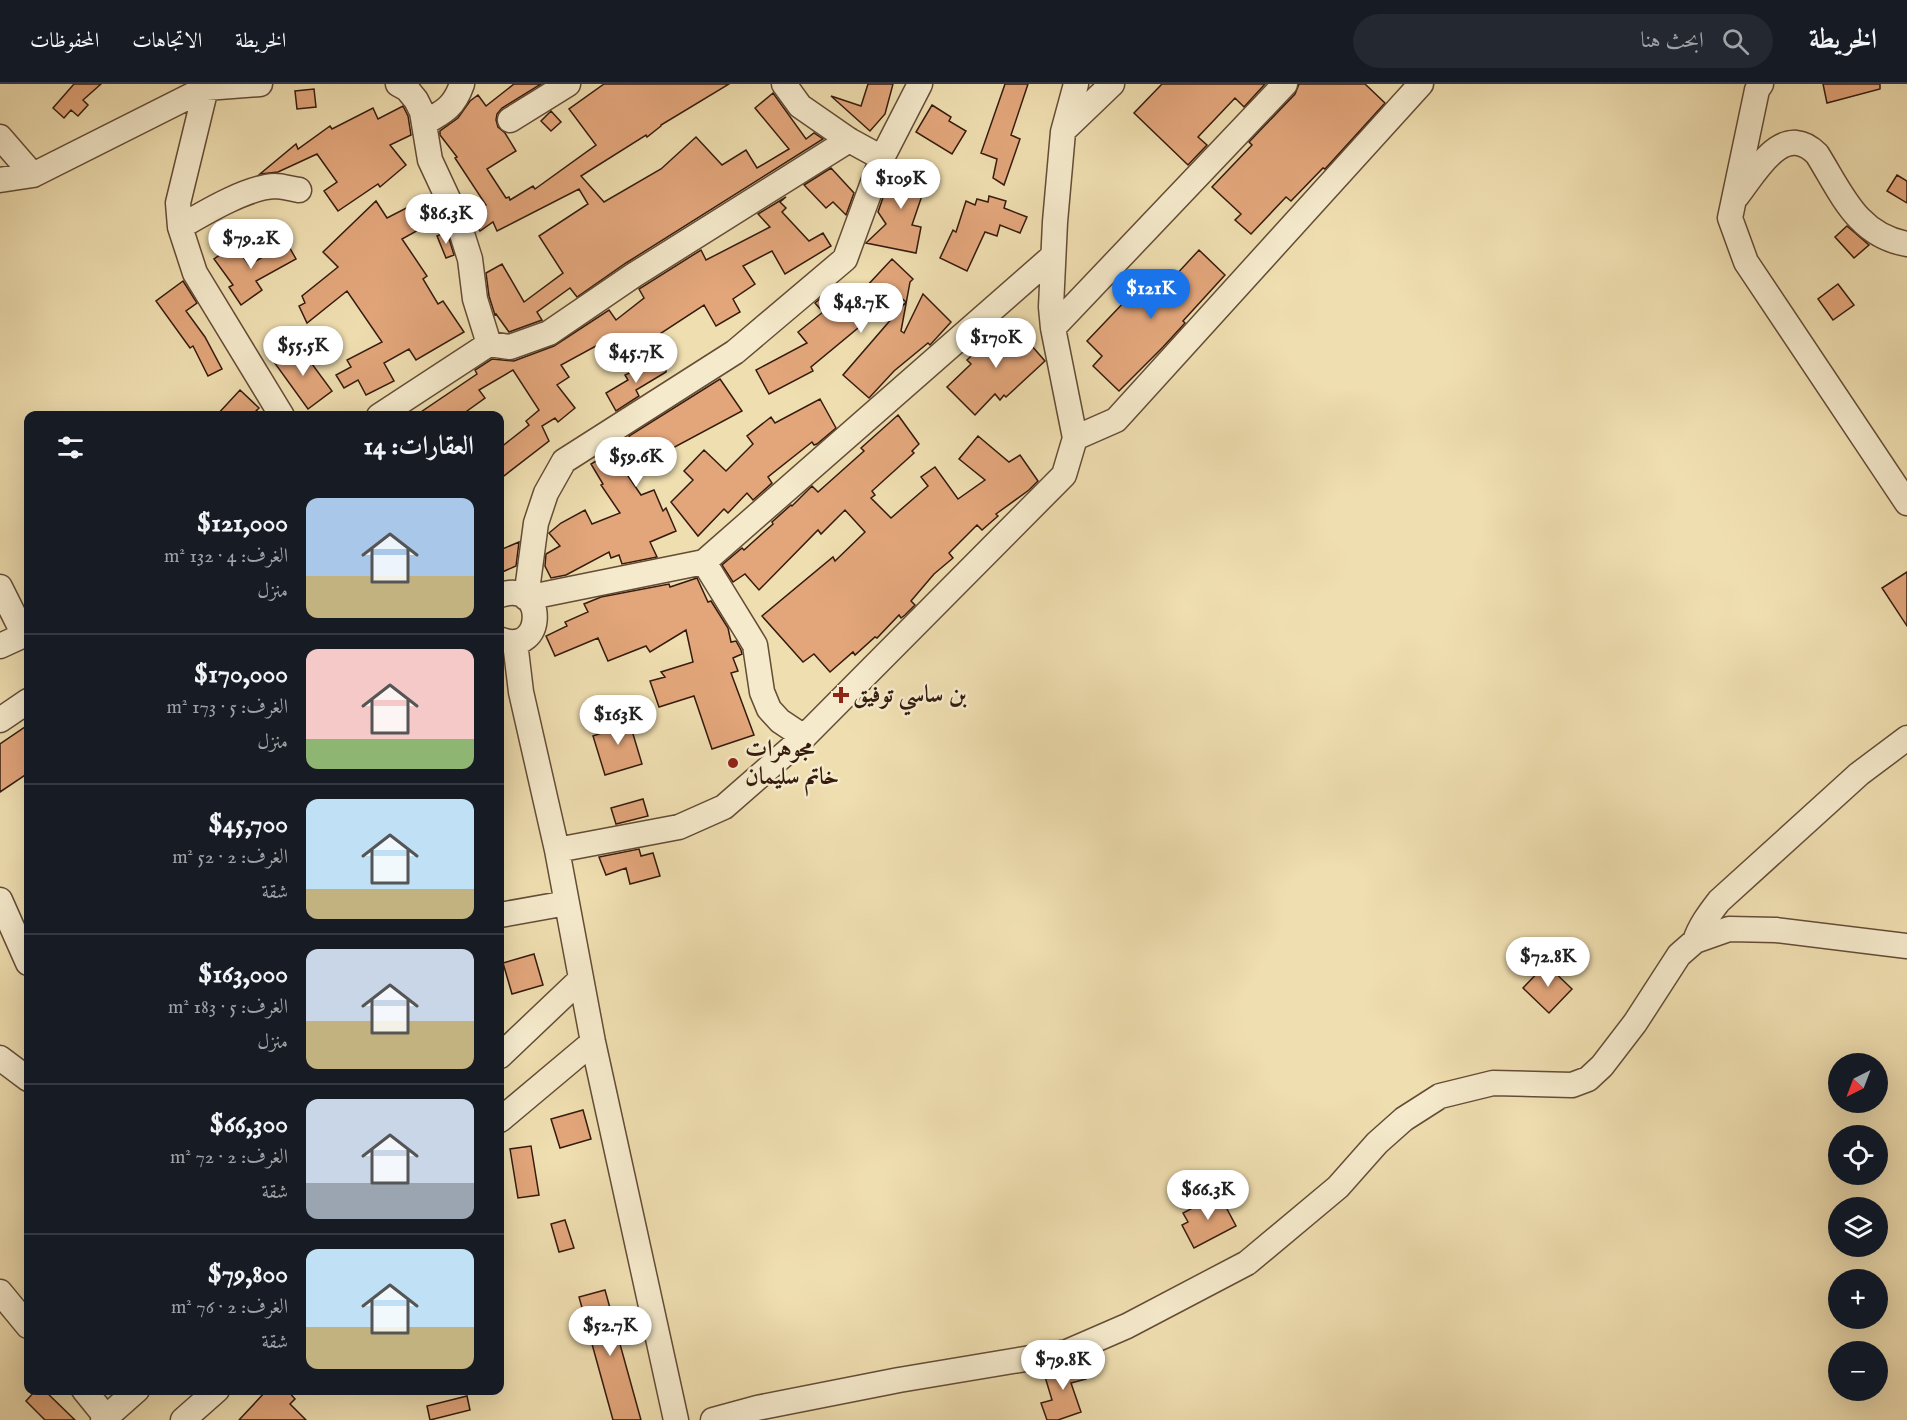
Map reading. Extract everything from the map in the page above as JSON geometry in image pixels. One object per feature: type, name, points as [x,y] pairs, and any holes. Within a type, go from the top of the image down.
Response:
[{"type":"street","points":[[0,180],[33,175],[205,86],[260,84]]},
{"type":"street","points":[[398,84],[407,89],[422,112],[430,160],[457,218],[470,259],[476,298],[489,344]]},
{"type":"street","points":[[424,123],[449,109],[458,96],[462,84]]},
{"type":"street","points":[[510,120],[568,84]]},
{"type":"street","points":[[784,84],[800,106],[849,140],[882,158]]},
{"type":"street","points":[[526,598],[536,523],[546,493],[564,461],[735,352],[845,259],[882,158],[920,84]]},
{"type":"street","points":[[557,849],[679,827],[724,807],[804,737],[1064,475],[1075,438],[1051,308],[1063,132],[1076,84]]},
{"type":"street","points":[[1063,132],[1112,84]]},
{"type":"street","points":[[1053,328],[1285,84]]},
{"type":"street","points":[[1075,438],[1116,420],[1421,84]]},
{"type":"street","points":[[1761,84],[1757,90],[1730,218],[1746,262],[1907,503]]},
{"type":"street","points":[[205,86],[178,203],[180,227],[195,273],[279,411]]},
{"type":"street","points":[[0,137],[33,175]]},
{"type":"street","points":[[387,411],[489,344],[510,347],[549,333],[634,275],[849,140]]},
{"type":"street","points":[[1734,199],[1775,149],[1792,142],[1802,144],[1817,154],[1857,218],[1873,232],[1892,242],[1907,244]]},
{"type":"street","points":[[180,227],[209,210],[248,193],[275,186],[299,190]]},
{"type":"street","points":[[526,598],[704,562],[1053,255]]},
{"type":"street","points":[[704,562],[756,645],[762,692],[769,710],[780,721],[804,737]]},
{"type":"street","points":[[0,586],[24,632]]},
{"type":"street","points":[[504,594],[514,593],[526,598],[532,604],[536,620],[530,634],[507,641],[557,849],[593,1042],[676,1420]]},
{"type":"street","points":[[0,646],[24,637]]},
{"type":"street","points":[[0,720],[24,704]]},
{"type":"street","points":[[1695,941],[1705,919],[1719,902],[1859,774],[1907,738]]},
{"type":"street","points":[[0,900],[24,954]]},
{"type":"street","points":[[504,914],[567,903]]},
{"type":"street","points":[[713,1420],[757,1408],[899,1380],[1067,1352],[1127,1326],[1247,1263],[1338,1187],[1359,1162],[1404,1119],[1440,1096],[1493,1083],[1572,1085],[1588,1079],[1602,1066],[1635,1023],[1679,955],[1695,941],[1729,929],[1776,930],[1907,946]]},
{"type":"street","points":[[504,1052],[581,979]]},
{"type":"street","points":[[504,1117],[593,1042]]},
{"type":"street","points":[[0,1058],[24,1076]]},
{"type":"street","points":[[0,1292],[24,1321]]},
{"type":"street","points":[[88,1395],[105,1419],[131,1395]]},
{"type":"street","points":[[183,1420],[211,1395]]},
{"type":"building","points":[[74,84],[101,84],[83,100],[88,105],[78,116],[71,110],[64,118],[53,108]]},
{"type":"building","points":[[514,84],[541,84],[502,108],[497,114],[498,127],[505,133],[516,151],[487,169],[506,198],[509,197],[510,200],[533,186],[535,189],[596,145],[569,109],[604,84],[729,84],[581,176],[604,202],[661,169],[696,137],[722,165],[746,150],[757,168],[789,149],[755,108],[773,93],[806,139],[814,133],[823,139],[626,263],[577,297],[570,288],[537,312],[542,320],[509,332],[495,315],[489,296],[486,273],[502,264],[524,302],[563,273],[539,236],[588,204],[579,189],[497,231],[493,222],[480,231],[473,222],[473,215],[486,205],[455,158],[457,157],[440,135],[440,131],[458,118],[470,101],[478,95],[486,106]]},
{"type":"building","points":[[868,84],[893,84],[885,114],[870,131],[831,96],[861,106]]},
{"type":"building","points":[[1005,84],[1028,84],[1011,135],[1020,139],[1004,185],[993,178],[997,159],[981,153]]},
{"type":"building","points":[[1162,84],[1265,84],[1244,107],[1235,98],[1198,137],[1207,145],[1188,165],[1134,113]]},
{"type":"building","points":[[1299,84],[1365,84],[1385,103],[1325,169],[1323,168],[1291,201],[1286,197],[1251,234],[1235,220],[1241,214],[1212,187],[1252,145],[1249,142],[1295,94]]},
{"type":"building","points":[[1823,84],[1880,84],[1880,89],[1827,103]]},
{"type":"building","points":[[314,89],[316,107],[297,109],[295,91]]},
{"type":"building","points":[[932,105],[951,117],[949,121],[966,131],[952,154],[916,132]]},
{"type":"building","points":[[403,106],[408,116],[411,135],[390,145],[406,165],[380,187],[378,184],[338,211],[324,191],[337,182],[317,154],[278,172],[260,174],[296,144],[298,149],[330,126],[332,129],[373,108],[378,119]]},
{"type":"building","points":[[551,111],[561,122],[551,131],[541,121]]},
{"type":"building","points":[[895,163],[929,175],[912,225],[921,227],[916,253],[866,243],[886,224],[878,212]]},
{"type":"building","points":[[831,168],[854,193],[846,215],[833,202],[826,208],[804,185]]},
{"type":"building","points":[[1897,175],[1907,181],[1907,203],[1887,191]]},
{"type":"building","points":[[989,196],[1006,201],[1004,208],[1027,217],[1020,233],[1000,225],[997,236],[985,232],[967,271],[940,258],[953,230],[956,232],[966,201],[975,205],[977,199],[988,202]]},
{"type":"building","points":[[786,197],[780,202],[786,208],[782,212],[809,241],[823,233],[831,246],[785,274],[772,251],[743,266],[755,284],[733,299],[740,312],[716,326],[704,305],[617,362],[605,341],[561,365],[569,377],[557,385],[575,408],[558,422],[555,418],[542,426],[549,441],[504,476],[504,445],[529,425],[526,421],[539,410],[513,370],[479,390],[485,398],[467,411],[422,411],[477,374],[475,370],[492,359],[514,361],[554,346],[609,310],[616,320],[644,298],[639,289],[701,250],[706,260],[770,227],[758,214]]},
{"type":"building","points":[[376,201],[387,218],[420,201],[431,223],[402,239],[427,276],[423,279],[438,304],[443,301],[464,332],[416,360],[409,349],[384,363],[394,381],[366,395],[358,380],[344,388],[336,375],[351,367],[347,360],[382,342],[347,291],[307,323],[299,306],[305,303],[302,296],[338,267],[323,252]]},
{"type":"building","points":[[1847,226],[1869,245],[1854,258],[1835,237]]},
{"type":"building","points":[[447,232],[454,255],[446,258],[437,236]]},
{"type":"building","points":[[287,243],[296,259],[256,281],[262,290],[241,305],[229,287],[233,285],[214,259],[234,245],[249,265]]},
{"type":"building","points":[[1199,250],[1225,275],[1183,321],[1185,323],[1119,391],[1093,366],[1102,356],[1087,341],[1148,277],[1162,290]]},
{"type":"building","points":[[892,259],[913,279],[910,282],[901,331],[904,333],[923,294],[951,322],[930,345],[928,343],[894,371],[869,398],[843,375],[906,302],[898,295],[811,367],[813,371],[769,394],[756,370],[807,343],[798,332],[823,312],[815,303],[835,286],[850,304]]},
{"type":"building","points":[[183,281],[197,303],[186,311],[205,337],[222,369],[208,376],[193,346],[190,348],[156,301]]},
{"type":"building","points":[[1838,284],[1854,305],[1833,320],[1818,299]]},
{"type":"building","points":[[1009,320],[1045,361],[1006,397],[1004,395],[1000,400],[995,394],[975,415],[947,387],[971,364],[967,360]]},
{"type":"building","points":[[298,345],[332,391],[308,409],[274,362]]},
{"type":"building","points":[[661,358],[666,366],[666,372],[636,390],[639,396],[616,411],[606,393],[628,380],[625,375]]},
{"type":"building","points":[[720,379],[742,411],[626,473],[641,495],[654,490],[663,511],[666,508],[676,531],[650,542],[657,557],[622,564],[619,555],[611,558],[609,552],[566,575],[551,578],[545,566],[546,554],[560,546],[549,533],[561,523],[585,510],[592,524],[620,513],[601,485],[603,484],[591,464],[631,440],[629,436]]},
{"type":"building","points":[[240,390],[259,408],[256,411],[221,411]]},
{"type":"building","points":[[820,399],[836,428],[817,444],[814,445],[812,442],[768,477],[772,483],[753,500],[747,493],[728,513],[724,509],[698,536],[671,502],[693,480],[684,471],[704,450],[726,471],[753,444],[747,436],[771,417],[775,423]]},
{"type":"building","points":[[898,415],[919,444],[912,451],[914,453],[872,491],[875,495],[871,498],[891,518],[928,486],[921,477],[935,467],[958,499],[985,480],[959,459],[978,436],[1009,462],[1020,455],[1038,481],[996,514],[998,516],[982,530],[977,525],[949,553],[953,558],[934,574],[911,601],[915,605],[905,615],[901,618],[899,615],[877,638],[875,637],[855,655],[853,652],[830,672],[814,654],[803,662],[762,616],[833,557],[835,561],[865,532],[845,510],[821,534],[818,530],[759,590],[745,574],[733,582],[722,565],[742,548],[744,550],[812,486],[818,492],[864,451],[861,448]]},
{"type":"building","points":[[519,542],[516,566],[504,571],[504,548]]},
{"type":"building","points":[[1907,572],[1907,626],[1882,588]]},
{"type":"building","points":[[697,578],[708,602],[711,601],[728,628],[731,642],[736,641],[741,650],[742,654],[733,658],[738,671],[731,673],[754,735],[712,749],[694,696],[659,707],[650,681],[665,677],[661,672],[693,662],[686,630],[650,652],[646,646],[608,661],[598,638],[555,656],[546,636],[567,626],[565,622],[588,612],[584,604],[601,597],[669,584],[670,587]]},
{"type":"building","points":[[627,714],[642,764],[605,775],[593,736],[613,727],[611,716]]},
{"type":"building","points":[[24,728],[24,776],[0,792],[0,744]]},
{"type":"building","points":[[643,799],[648,816],[616,824],[611,808]]},
{"type":"building","points":[[639,849],[641,856],[653,853],[660,876],[630,884],[626,868],[606,875],[599,857]]},
{"type":"building","points":[[534,954],[543,985],[512,994],[504,963]]},
{"type":"building","points":[[1546,964],[1572,989],[1549,1013],[1523,988]]},
{"type":"building","points":[[583,1110],[591,1139],[560,1148],[551,1119]]},
{"type":"building","points":[[531,1146],[539,1195],[518,1198],[510,1149]]},
{"type":"building","points":[[1219,1194],[1236,1226],[1194,1248],[1182,1225],[1188,1222],[1183,1213]]},
{"type":"building","points":[[565,1220],[574,1248],[559,1252],[551,1224]]},
{"type":"building","points":[[605,1290],[641,1420],[613,1420],[579,1297]]},
{"type":"building","points":[[1081,1361],[1086,1379],[1071,1383],[1081,1412],[1058,1420],[1047,1420],[1041,1403],[1052,1400],[1043,1370],[1070,1366]]},
{"type":"building","points":[[31,1395],[49,1395],[75,1420],[45,1420],[26,1401]]},
{"type":"building","points":[[262,1395],[291,1395],[295,1399],[290,1404],[306,1420],[239,1420]]},
{"type":"building","points":[[467,1396],[470,1410],[430,1420],[427,1406]]},
{"type":"place","name":"بن ساسي توفيق","points":[[841,695]]},
{"type":"place","name":"مجوهرات خاتم سليمان","points":[[733,763]]}]
